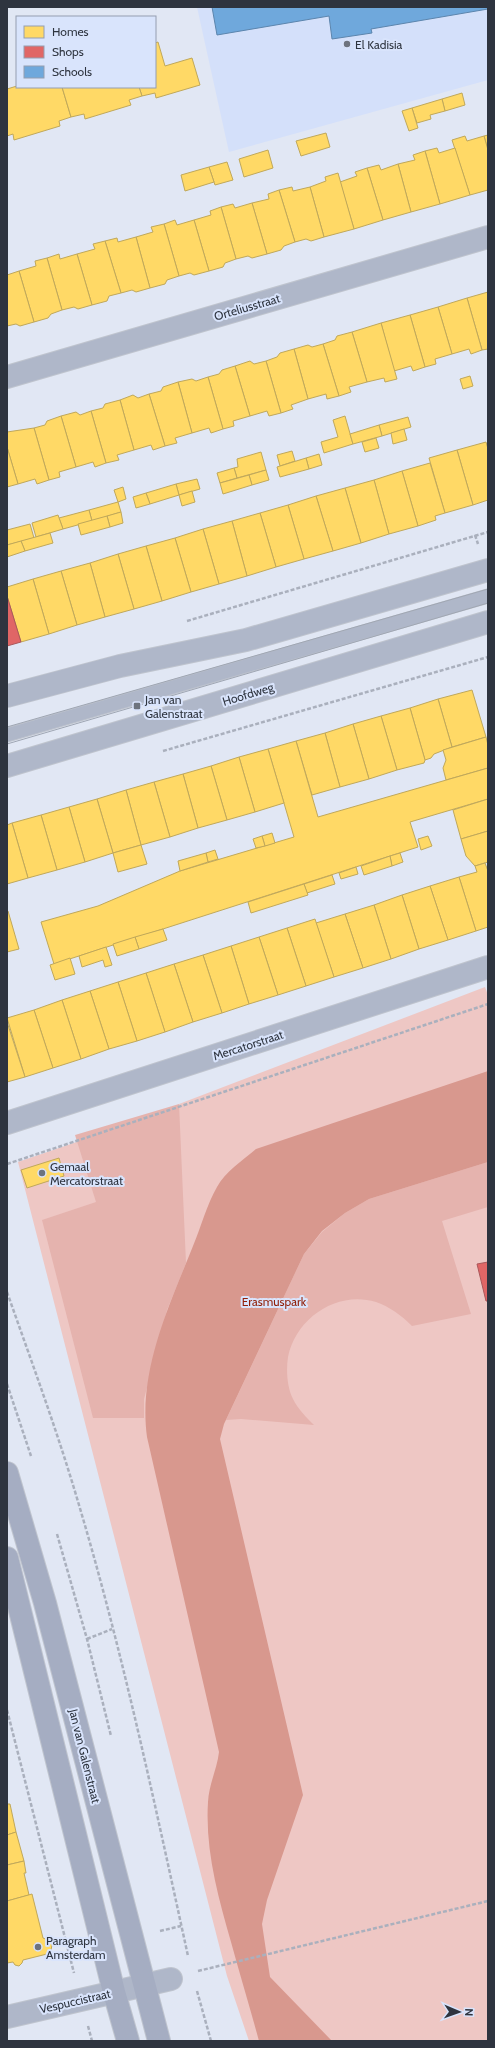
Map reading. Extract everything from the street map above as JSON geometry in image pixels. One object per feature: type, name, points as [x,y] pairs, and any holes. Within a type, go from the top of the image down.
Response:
[{"type":"main road","name":"Jan van Galenstraat","points":[[7,1473],[45,1603],[159,2041]]},
{"type":"main road","points":[[7,1558],[114,1992],[128,2041]]},
{"type":"street","name":"Orteliusstraat","points":[[7,377],[488,236]]},
{"type":"street","points":[[7,696],[120,666],[246,640],[487,573]]},
{"type":"street","name":"Hoofdweg","points":[[7,766],[488,622]]},
{"type":"street","name":"Mercatorstraat","points":[[7,1123],[488,966]]},
{"type":"street","name":"Vespuccistraat","points":[[7,2017],[171,1979]]},
{"type":"lane","points":[[7,735],[488,596]]},
{"type":"path","points":[[181,623],[488,532]]},
{"type":"path","points":[[160,752],[488,657]]},
{"type":"path","points":[[7,1164],[488,1004]]},
{"type":"path","points":[[7,1292],[50,1412],[79,1505],[112,1629],[188,1960]]},
{"type":"path","points":[[87,1640],[112,1629]]},
{"type":"path","points":[[7,1710],[92,2041]]},
{"type":"path","points":[[217,1966],[488,1902]]},
{"type":"path","points":[[196,1988],[210,2041]]},
{"type":"shaded area","name":"El Kadisia","points":[[197,7],[488,7],[488,80],[229,152]]},
{"type":"shaded area","points":[[488,1071],[488,1162],[369,1199],[345,1213],[322,1231],[304,1254],[224,1424],[220,1439],[303,1795],[267,1900],[262,1924],[270,1977],[332,2041],[259,2041],[222,1907],[208,1838],[208,1802],[219,1752],[147,1437],[145,1412],[151,1363],[174,1292],[210,1201],[220,1182],[235,1166],[256,1149]]},
{"type":"shaded area","points":[[179,1104],[186,1263],[167,1310],[144,1399],[144,1418],[93,1418],[42,1220],[96,1202],[75,1135]]},
{"type":"shaded area","points":[[488,1162],[488,1207],[442,1221],[471,1314],[412,1326],[404,1318],[386,1306],[376,1302],[361,1299],[347,1300],[333,1304],[320,1310],[309,1319],[292,1343],[288,1357],[287,1367],[289,1389],[295,1403],[314,1425],[241,1419],[226,1420],[304,1254],[322,1232],[345,1213],[369,1199]]},
{"type":"green space","name":"Erasmuspark","points":[[485,987],[488,995],[488,2041],[249,2041],[227,1976],[18,1162],[179,1107],[179,1104]]},
{"type":"building: Homes","points":[[158,42],[165,66],[192,58],[200,85],[156,98],[155,93],[142,96],[139,88],[156,88],[156,43]]},
{"type":"building: Homes","points":[[16,86],[16,88],[62,88],[71,117],[59,121],[60,126],[14,140],[13,134],[7,136],[7,89]]},
{"type":"building: Homes","points":[[62,88],[139,88],[142,96],[129,100],[131,105],[85,119],[84,114],[71,117]]},
{"type":"building: Homes","points":[[462,93],[465,105],[445,111],[442,99]]},
{"type":"building: Homes","points":[[442,99],[445,111],[430,115],[431,119],[417,123],[412,108]]},
{"type":"building: Homes","points":[[412,108],[418,128],[409,131],[402,111]]},
{"type":"building: Homes","points":[[326,133],[330,147],[301,156],[296,141]]},
{"type":"building: Homes","points":[[488,135],[488,150],[484,136]]},
{"type":"building: Homes","points":[[465,136],[467,141],[484,136],[488,150],[488,190],[470,195],[452,140]]},
{"type":"building: Homes","points":[[437,148],[439,153],[455,148],[470,195],[440,204],[425,151]]},
{"type":"building: Homes","points":[[268,150],[273,168],[244,177],[239,159]]},
{"type":"building: Homes","points":[[425,151],[440,204],[411,212],[398,164],[415,160],[413,155]]},
{"type":"building: Homes","points":[[227,162],[233,180],[215,185],[209,167]]},
{"type":"building: Homes","points":[[398,164],[411,212],[383,220],[367,168],[379,165],[381,170]]},
{"type":"building: Homes","points":[[209,167],[214,182],[185,191],[181,175]]},
{"type":"building: Homes","points":[[367,168],[383,220],[354,229],[340,182],[357,176],[355,172]]},
{"type":"building: Homes","points":[[338,173],[354,229],[324,237],[310,187],[326,181],[325,177]]},
{"type":"building: Homes","points":[[292,187],[293,191],[310,187],[324,237],[311,241],[306,239],[295,242],[279,190]]},
{"type":"building: Homes","points":[[279,190],[295,242],[284,246],[281,250],[267,254],[252,203],[269,199],[268,194]]},
{"type":"building: Homes","points":[[252,203],[267,254],[252,258],[248,256],[236,259],[221,207],[233,204],[235,208]]},
{"type":"building: Homes","points":[[221,207],[236,259],[225,263],[223,267],[209,271],[194,220],[211,215],[210,211]]},
{"type":"building: Homes","points":[[175,220],[177,225],[194,220],[209,271],[194,275],[190,273],[179,276],[164,224]]},
{"type":"building: Homes","points":[[164,224],[179,276],[167,280],[165,284],[150,288],[136,237],[153,232],[151,227]]},
{"type":"building: Homes","points":[[136,237],[150,288],[136,292],[132,290],[121,293],[105,241],[117,238],[118,242]]},
{"type":"building: Homes","points":[[105,241],[121,293],[109,296],[107,301],[92,305],[77,254],[95,249],[93,244]]},
{"type":"building: Homes","points":[[59,254],[60,259],[77,254],[92,305],[78,309],[74,307],[62,310],[47,258]]},
{"type":"building: Homes","points":[[47,258],[62,310],[51,314],[48,318],[34,322],[19,271],[36,266],[35,261]]},
{"type":"building: Homes","points":[[19,271],[34,322],[20,326],[16,324],[7,326],[7,275]]},
{"type":"building: Homes","points":[[488,292],[488,349],[482,350],[467,298]]},
{"type":"building: Homes","points":[[467,298],[482,350],[471,354],[469,349],[452,354],[438,307]]},
{"type":"building: Homes","points":[[438,307],[452,354],[435,359],[436,364],[425,367],[410,315]]},
{"type":"building: Homes","points":[[410,315],[425,367],[413,371],[411,366],[394,371],[381,323]]},
{"type":"building: Homes","points":[[381,323],[397,379],[385,382],[384,378],[367,382],[352,332]]},
{"type":"building: Homes","points":[[352,332],[367,382],[349,387],[351,392],[339,396],[323,344],[335,340],[337,336]]},
{"type":"building: Homes","points":[[323,344],[339,396],[327,399],[326,394],[308,399],[294,349],[308,345],[312,347]]},
{"type":"building: Homes","points":[[294,349],[308,399],[291,405],[293,409],[281,413],[266,361],[277,357],[280,353]]},
{"type":"building: Homes","points":[[250,361],[254,364],[266,361],[281,413],[269,416],[267,411],[250,416],[235,366]]},
{"type":"building: Homes","points":[[235,366],[250,416],[233,421],[234,426],[223,429],[208,377],[219,374],[222,370]]},
{"type":"building: Homes","points":[[470,376],[473,386],[463,389],[460,379]]},
{"type":"building: Homes","points":[[208,377],[223,429],[211,433],[209,428],[192,433],[178,382],[192,379],[196,381]]},
{"type":"building: Homes","points":[[178,382],[192,433],[175,438],[177,443],[165,446],[149,394],[161,391],[163,387]]},
{"type":"building: Homes","points":[[149,394],[165,446],[153,450],[151,445],[134,450],[120,400],[133,395],[138,398]]},
{"type":"building: Homes","points":[[120,400],[134,450],[117,455],[119,460],[106,463],[91,411],[103,408],[105,404]]},
{"type":"building: Homes","points":[[91,411],[106,463],[95,467],[93,462],[76,467],[61,416],[76,412],[80,415]]},
{"type":"building: Homes","points":[[61,416],[76,467],[59,472],[60,477],[49,480],[34,428],[45,425],[47,421]]},
{"type":"building: Homes","points":[[345,416],[353,444],[324,453],[321,442],[338,437],[333,420]]},
{"type":"building: Homes","points":[[408,417],[411,427],[382,436],[379,425]]},
{"type":"building: Homes","points":[[379,425],[382,436],[353,444],[350,434]]},
{"type":"building: Homes","points":[[34,428],[49,480],[37,484],[35,479],[18,484],[7,447],[7,432]]},
{"type":"building: Homes","points":[[404,429],[407,440],[393,444],[391,433]]},
{"type":"building: Homes","points":[[376,438],[379,448],[365,452],[362,442]]},
{"type":"building: Homes","points":[[486,442],[488,449],[488,500],[473,505],[457,450]]},
{"type":"building: Homes","points":[[7,447],[18,484],[7,487]]},
{"type":"building: Homes","points":[[457,450],[473,505],[445,513],[429,458]]},
{"type":"building: Homes","points":[[292,451],[295,461],[280,466],[277,455]]},
{"type":"building: Homes","points":[[261,452],[266,470],[237,478],[234,468],[238,467],[237,459]]},
{"type":"building: Homes","points":[[319,454],[322,465],[309,469],[306,458]]},
{"type":"building: Homes","points":[[306,458],[309,469],[280,477],[277,467]]},
{"type":"building: Homes","points":[[430,463],[445,513],[435,516],[436,520],[418,526],[402,471]]},
{"type":"building: Homes","points":[[234,468],[237,478],[220,483],[217,473]]},
{"type":"building: Homes","points":[[266,470],[269,480],[252,485],[249,475]]},
{"type":"building: Homes","points":[[402,471],[418,526],[389,534],[374,480]]},
{"type":"building: Homes","points":[[249,475],[252,485],[223,494],[220,483]]},
{"type":"building: Homes","points":[[197,479],[200,489],[179,495],[176,484]]},
{"type":"building: Homes","points":[[374,480],[389,534],[361,543],[345,488]]},
{"type":"building: Homes","points":[[176,484],[179,495],[150,504],[146,493]]},
{"type":"building: Homes","points":[[123,487],[126,499],[118,502],[114,490]]},
{"type":"building: Homes","points":[[345,488],[361,543],[333,551],[316,496]]},
{"type":"building: Homes","points":[[192,491],[195,502],[182,506],[179,495]]},
{"type":"building: Homes","points":[[146,493],[150,504],[136,508],[133,497]]},
{"type":"building: Homes","points":[[316,496],[333,551],[304,559],[288,505]]},
{"type":"building: Homes","points":[[118,502],[121,512],[92,521],[89,510]]},
{"type":"building: Homes","points":[[288,505],[304,559],[276,567],[260,513]]},
{"type":"building: Homes","points":[[89,510],[92,521],[63,529],[59,518]]},
{"type":"building: Homes","points":[[121,512],[123,523],[110,527],[107,516]]},
{"type":"building: Homes","points":[[260,513],[276,567],[247,576],[232,521]]},
{"type":"building: Homes","points":[[58,515],[63,529],[36,537],[32,523]]},
{"type":"building: Homes","points":[[107,516],[110,527],[81,535],[78,524]]},
{"type":"building: Homes","points":[[232,521],[247,576],[219,584],[203,529]]},
{"type":"building: Homes","points":[[30,524],[34,538],[7,545],[7,530]]},
{"type":"building: Homes","points":[[203,529],[219,584],[191,592],[175,538]]},
{"type":"building: Homes","points":[[50,533],[53,543],[25,551],[21,541]]},
{"type":"building: Homes","points":[[175,538],[191,592],[162,601],[146,546]]},
{"type":"building: Homes","points":[[21,541],[25,551],[7,557],[7,545]]},
{"type":"building: Homes","points":[[146,546],[162,601],[134,609],[118,554]]},
{"type":"building: Homes","points":[[118,554],[134,609],[105,617],[90,563]]},
{"type":"building: Homes","points":[[90,563],[105,617],[77,625],[61,571]]},
{"type":"building: Homes","points":[[61,571],[77,625],[49,634],[33,579]]},
{"type":"building: Homes","points":[[33,579],[49,634],[21,642],[7,596],[7,587]]},
{"type":"building: Homes","points":[[472,690],[486,737],[452,747],[438,699]]},
{"type":"building: Homes","points":[[438,699],[452,747],[434,754],[431,758],[425,760],[410,708]]},
{"type":"building: Homes","points":[[410,708],[425,760],[424,763],[397,770],[381,716]]},
{"type":"building: Homes","points":[[381,716],[397,770],[369,779],[353,724]]},
{"type":"building: Homes","points":[[353,724],[369,779],[340,787],[325,733]]},
{"type":"building: Homes","points":[[325,733],[340,787],[312,795],[296,741]]},
{"type":"building: Homes","points":[[486,737],[488,745],[488,768],[446,780],[443,768],[446,760],[443,750]]},
{"type":"building: Homes","points":[[296,741],[318,817],[488,768],[488,799],[410,822],[418,847],[54,964],[41,922],[98,906],[180,871],[294,837],[268,749]]},
{"type":"building: Homes","points":[[268,749],[284,803],[255,812],[239,757]]},
{"type":"building: Homes","points":[[239,757],[255,812],[227,820],[211,766]]},
{"type":"building: Homes","points":[[211,766],[227,820],[198,828],[183,774]]},
{"type":"building: Homes","points":[[183,774],[198,828],[170,837],[154,782]]},
{"type":"building: Homes","points":[[154,782],[170,837],[141,845],[126,790]]},
{"type":"building: Homes","points":[[126,790],[141,845],[113,853],[97,799]]},
{"type":"building: Homes","points":[[97,799],[113,853],[85,862],[69,807]]},
{"type":"building: Homes","points":[[488,799],[488,831],[461,839],[453,810]]},
{"type":"building: Homes","points":[[69,807],[85,862],[57,870],[41,815]]},
{"type":"building: Homes","points":[[41,815],[57,870],[28,878],[12,823]]},
{"type":"building: Homes","points":[[12,823],[28,878],[7,884],[7,825]]},
{"type":"building: Homes","points":[[488,831],[488,862],[475,866],[466,856],[461,839]]},
{"type":"building: Homes","points":[[272,833],[275,843],[265,846],[262,836]]},
{"type":"building: Homes","points":[[262,836],[265,846],[256,848],[253,839]]},
{"type":"building: Homes","points":[[428,836],[432,846],[421,850],[418,839]]},
{"type":"building: Homes","points":[[141,845],[147,864],[118,872],[113,853]]},
{"type":"building: Homes","points":[[215,850],[218,859],[208,862],[206,853]]},
{"type":"building: Homes","points":[[206,853],[208,862],[180,871],[178,861]]},
{"type":"building: Homes","points":[[400,853],[403,862],[392,866],[390,856]]},
{"type":"building: Homes","points":[[390,856],[392,866],[364,875],[361,866]]},
{"type":"building: Homes","points":[[485,863],[488,871],[488,927],[476,931],[459,877],[477,872],[475,866]]},
{"type":"building: Homes","points":[[356,867],[358,874],[341,879],[339,873]]},
{"type":"building: Homes","points":[[332,875],[335,884],[307,893],[304,884]]},
{"type":"building: Homes","points":[[459,877],[476,931],[448,940],[430,886]]},
{"type":"building: Homes","points":[[304,884],[308,895],[251,913],[248,902]]},
{"type":"building: Homes","points":[[430,886],[448,940],[419,949],[402,895]]},
{"type":"building: Homes","points":[[402,895],[419,949],[391,959],[374,905]]},
{"type":"building: Homes","points":[[374,905],[391,959],[363,968],[345,914]]},
{"type":"building: Homes","points":[[8,911],[19,949],[7,952],[7,912]]},
{"type":"building: Homes","points":[[345,914],[363,968],[334,977],[316,923]]},
{"type":"building: Homes","points":[[315,919],[334,977],[306,986],[287,928]]},
{"type":"building: Homes","points":[[287,928],[306,986],[278,995],[259,937]]},
{"type":"building: Homes","points":[[163,929],[167,940],[139,949],[135,937]]},
{"type":"building: Homes","points":[[135,937],[139,949],[117,956],[113,944]]},
{"type":"building: Homes","points":[[259,937],[278,995],[249,1004],[231,946]]},
{"type":"building: Homes","points":[[231,946],[249,1004],[222,1013],[203,955]]},
{"type":"building: Homes","points":[[106,947],[112,965],[105,967],[103,960],[82,967],[79,956]]},
{"type":"building: Homes","points":[[203,955],[222,1013],[193,1022],[174,964]]},
{"type":"building: Homes","points":[[70,958],[75,974],[55,980],[50,965]]},
{"type":"building: Homes","points":[[174,964],[193,1022],[165,1032],[146,973]]},
{"type":"building: Homes","points":[[146,973],[165,1032],[137,1041],[118,982]]},
{"type":"building: Homes","points":[[118,982],[137,1041],[109,1049],[90,991]]},
{"type":"building: Homes","points":[[90,991],[109,1049],[81,1059],[62,1000]]},
{"type":"building: Homes","points":[[62,1000],[81,1059],[53,1068],[34,1010]]},
{"type":"building: Homes","points":[[34,1010],[53,1068],[25,1077],[7,1018]]},
{"type":"building: Homes","points":[[7,1022],[25,1077],[7,1082]]},
{"type":"building: Homes","name":"Gemaal Mercatorstraat","points":[[59,1158],[64,1176],[27,1188],[21,1170]]},
{"type":"building: Homes","points":[[7,1804],[10,1804],[16,1832],[7,1835]]},
{"type":"building: Homes","points":[[16,1832],[24,1861],[7,1865],[7,1835]]},
{"type":"building: Homes","points":[[24,1861],[26,1873],[24,1873],[29,1895],[7,1901],[7,1865]]},
{"type":"building: Homes","points":[[32,1894],[43,1938],[48,1940],[52,1945],[51,1950],[47,1954],[23,1960],[19,1966],[15,1965],[13,1962],[7,1963],[7,1901]]},
{"type":"building: Shops","points":[[7,596],[21,642],[7,646]]},
{"type":"building: Shops","points":[[488,1262],[488,1301],[486,1301],[477,1264]]},
{"type":"building: Schools","points":[[212,7],[488,7],[488,9],[371,29],[372,33],[332,39],[329,16],[217,35]]},
{"type":"tram line","points":[[7,727],[488,589]]},
{"type":"tram line","points":[[7,744],[488,603]]},
{"type":"place","name":"El Kadisia","points":[[347,44]]},
{"type":"place","name":"Jan van Galenstraat","points":[[137,706]]},
{"type":"place","name":"Gemaal Mercatorstraat","points":[[42,1173]]},
{"type":"place","name":"Paragraph Amsterdam","points":[[38,1947]]}]
